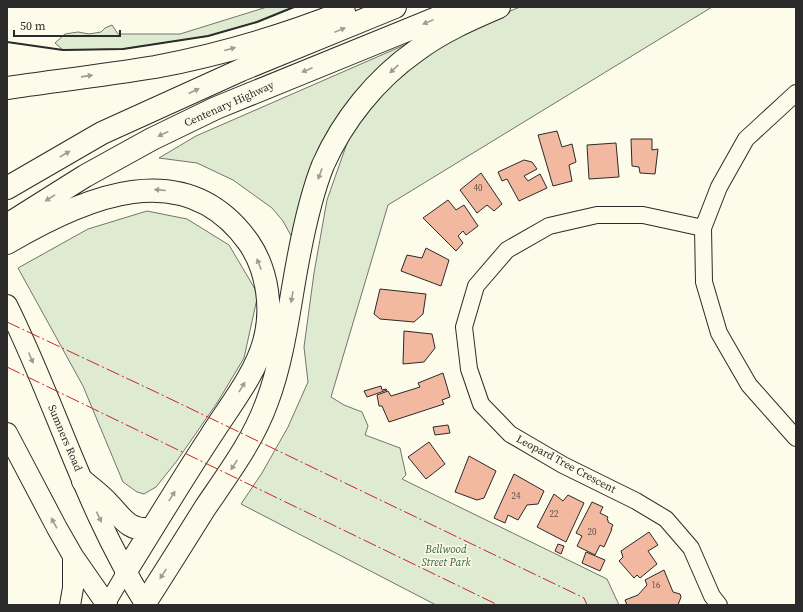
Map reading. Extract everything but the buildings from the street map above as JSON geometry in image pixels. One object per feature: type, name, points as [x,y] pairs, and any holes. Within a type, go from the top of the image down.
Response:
[{"type":"highway","points":[[7,88],[147,68],[192,59],[260,41],[308,26],[357,7]]},
{"type":"highway","points":[[7,188],[102,133],[241,70],[395,7]]},
{"type":"highway","name":"Centenary Highway","points":[[7,225],[85,176],[152,139],[216,108],[464,7]]},
{"type":"highway","points":[[145,604],[244,451],[267,404],[274,384],[282,349],[302,240],[311,202],[323,166],[342,130],[353,113],[373,90],[397,65],[416,50],[455,28],[499,7]]},
{"type":"highway","points":[[7,243],[28,231],[79,207],[114,196],[137,191],[172,191],[190,196],[205,203],[220,212],[233,224],[253,249],[265,280],[268,295],[267,324],[260,354],[242,387],[151,529],[126,571]]},
{"type":"highway","points":[[83,481],[108,502],[124,521],[138,528],[151,529]]},
{"type":"main road","name":"Sumners Road","points":[[7,305],[31,357],[111,544],[145,604]]},
{"type":"main road","points":[[7,432],[38,494],[73,556],[107,605]]},
{"type":"main road","points":[[70,605],[73,588],[73,556]]},
{"type":"street","points":[[796,93],[746,138],[719,186],[703,228],[704,282],[719,333],[749,385],[796,438]]},
{"type":"street","name":"Leopard Tree Crescent","points":[[703,228],[643,215],[597,215],[549,226],[507,250],[476,286],[464,327],[469,369],[481,404],[514,436],[563,465],[636,501],[666,519],[691,548],[712,596],[719,605]]},
{"type":"street","points":[[107,605],[126,571]]},
{"type":"green space","points":[[267,7],[294,7],[257,22],[208,36],[123,49],[63,50],[55,43],[65,34],[78,32],[89,34],[101,32],[105,28],[112,25],[118,34],[180,34]]},
{"type":"green space","name":"Bellwood Street Park","points":[[520,7],[712,7],[388,205],[331,397],[344,405],[362,412],[368,426],[365,435],[400,448],[406,475],[402,479],[607,579],[619,605],[436,605],[241,504],[262,473],[288,427],[308,382],[304,347],[314,273],[327,200],[352,129],[390,82],[430,49],[479,24]]},
{"type":"green space","points":[[416,40],[360,90],[295,243],[283,221],[272,208],[233,180],[197,163],[159,158],[196,136]]},
{"type":"green space","points":[[147,211],[187,219],[229,245],[258,294],[244,358],[217,403],[176,462],[156,487],[144,494],[137,492],[123,482],[83,386],[18,268],[88,229]]},
{"type":"wall","points":[[7,42],[63,50],[123,49],[208,36],[257,22],[294,7]]},
{"type":"power","points":[[7,322],[584,598],[587,605]]},
{"type":"power","points":[[7,367],[498,605]]}]
